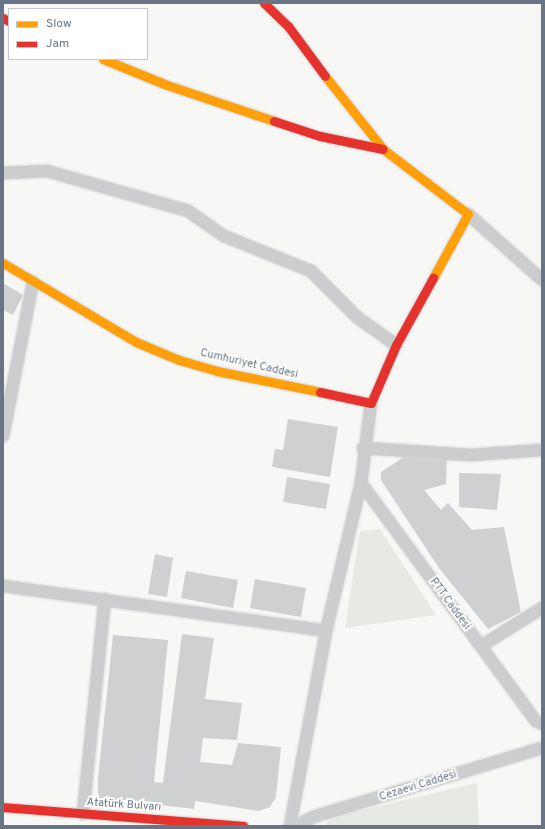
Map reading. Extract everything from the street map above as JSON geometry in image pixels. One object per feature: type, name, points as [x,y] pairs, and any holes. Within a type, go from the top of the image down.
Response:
[{"type":"street","points":[[264,3],[288,26],[353,114],[383,149],[468,214],[542,280]]},
{"type":"street","points":[[105,60],[167,85],[320,136],[383,149]]},
{"type":"street","points":[[3,173],[47,171],[188,211],[224,236],[311,271],[358,318],[396,345]]},
{"type":"street","points":[[290,826],[326,631],[360,483],[363,448],[371,403],[396,345],[468,214]]},
{"type":"street","name":"Cumhuriyet Caddesi","points":[[3,263],[136,342],[179,360],[217,371],[371,403]]},
{"type":"street","points":[[3,436],[33,282]]},
{"type":"street","points":[[363,448],[470,455],[542,450]]},
{"type":"street","name":"PTT Caddesi","points":[[360,483],[536,721],[542,724]]},
{"type":"street","points":[[3,586],[326,631]]},
{"type":"street","points":[[83,814],[105,599]]},
{"type":"street","points":[[481,646],[542,608]]},
{"type":"street","name":"Cezaevi Caddesi","points":[[296,826],[313,817],[542,748]]},
{"type":"street","name":"Atatürk Bulvarı","points":[[3,807],[83,814],[114,821],[243,826]]},
{"type":"shaded area","points":[[380,529],[436,615],[345,628],[360,531]]},
{"type":"shaded area","points":[[477,783],[479,826],[325,826],[328,821],[354,812]]},
{"type":"building","points":[[3,283],[23,295],[13,315],[3,310]]},
{"type":"building","points":[[288,419],[338,427],[330,477],[272,467],[275,449],[283,450]]},
{"type":"building","points":[[407,455],[447,457],[446,484],[424,490],[441,510],[448,503],[472,530],[504,527],[521,612],[488,629],[439,568],[381,480],[381,472]]},
{"type":"building","points":[[459,473],[501,474],[497,510],[459,507]]},
{"type":"building","points":[[287,477],[330,484],[326,509],[283,502]]},
{"type":"building","points":[[155,554],[173,558],[167,597],[148,594]]},
{"type":"building","points":[[186,571],[238,580],[233,608],[181,598]]},
{"type":"building","points":[[255,579],[306,588],[301,617],[250,608]]},
{"type":"building","points":[[182,634],[214,638],[205,699],[242,703],[237,740],[203,738],[200,762],[232,765],[238,743],[281,747],[276,797],[270,807],[259,811],[195,801],[194,809],[98,798],[98,778],[113,635],[168,640],[154,782],[163,783]]},
{"type":"traffic: slow","points":[[105,60],[167,85],[274,121]]},
{"type":"traffic: slow","points":[[325,76],[383,149],[468,214],[433,278]]},
{"type":"traffic: slow","points":[[3,263],[136,342],[179,360],[217,371],[320,392]]},
{"type":"traffic: jam","points":[[264,3],[288,26],[325,76]]},
{"type":"traffic: jam","points":[[3,18],[8,20]]},
{"type":"traffic: jam","points":[[274,121],[320,136],[383,149]]},
{"type":"traffic: jam","points":[[320,392],[371,403],[396,345],[433,278]]},
{"type":"traffic: jam","points":[[3,807],[243,826]]}]
